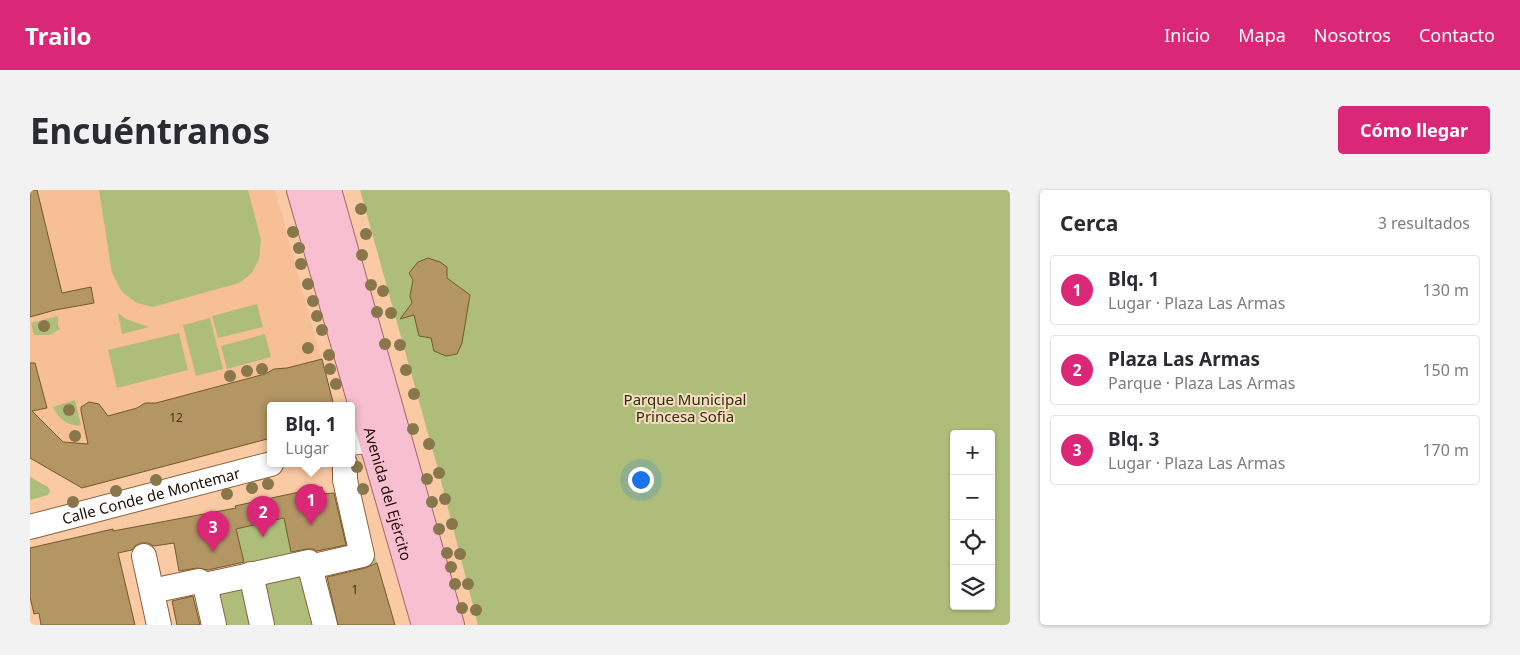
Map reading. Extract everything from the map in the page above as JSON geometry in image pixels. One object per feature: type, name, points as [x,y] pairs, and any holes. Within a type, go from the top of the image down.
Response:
[{"type":"main road","name":"Avenida del Ejército","points":[[302,190],[353,402]]},
{"type":"main road","name":"Avenida del Ejército","points":[[327,190],[450,625]]},
{"type":"main road","name":"Avenida del Ejército","points":[[355,412],[363,446],[426,625]]},
{"type":"street","name":"Calle Conde de Montemar","points":[[30,527],[267,465]]},
{"type":"street","points":[[310,567],[362,555],[345,480],[345,467]]},
{"type":"street","points":[[144,556],[159,625]]},
{"type":"street","points":[[205,585],[309,562],[318,624]]},
{"type":"street","points":[[251,574],[262,625]]},
{"type":"street","points":[[152,591],[199,581],[205,585],[214,625]]},
{"type":"shaded area","points":[[30,190],[275,190],[333,402],[267,402],[267,439],[82,488],[30,458]]},
{"type":"green space","points":[[99,190],[248,190],[261,240],[259,259],[252,273],[239,283],[153,307],[137,303],[122,292],[112,273]]},
{"type":"green space","name":"Parque Municipal Princesa Sofia","points":[[360,190],[1010,190],[1010,625],[478,625],[439,473]]},
{"type":"green space","points":[[257,304],[263,327],[218,338],[212,316]]},
{"type":"green space","points":[[118,313],[126,319],[149,327],[122,334]]},
{"type":"green space","points":[[58,316],[58,326],[60,329],[50,335],[34,335],[31,323]]},
{"type":"green space","points":[[210,318],[223,369],[196,376],[183,325]]},
{"type":"green space","points":[[179,333],[188,370],[117,388],[108,350]]},
{"type":"green space","points":[[265,334],[271,357],[227,369],[221,346]]},
{"type":"green space","points":[[75,400],[81,425],[72,425],[64,421],[53,407]]},
{"type":"green space","points":[[350,467],[377,563],[322,577],[332,625],[209,625],[199,581],[246,571],[236,529],[284,519],[293,561],[336,554],[335,549],[346,547],[342,527],[325,530],[321,514],[340,512],[331,469]]},
{"type":"green space","points":[[30,477],[48,487],[50,491],[48,495],[30,500]]},
{"type":"building","points":[[30,190],[37,190],[62,293],[91,287],[94,303],[30,317]]},
{"type":"building","points":[[428,258],[440,262],[447,267],[447,278],[470,295],[462,343],[457,354],[446,356],[434,351],[431,338],[419,336],[414,315],[400,319],[412,303],[410,296],[413,280],[409,273],[418,262]]},
{"type":"building","points":[[322,359],[333,402],[267,402],[267,439],[82,488],[30,458],[30,363],[35,363],[47,408],[32,411],[63,442],[88,444],[81,407],[89,402],[99,404],[108,416],[137,408],[145,403],[156,403],[265,374],[274,369],[287,368]]},
{"type":"building","points":[[322,487],[323,494],[334,493],[346,545],[317,551],[307,549],[291,552],[284,518],[236,529],[244,562],[208,570],[197,568],[179,571],[174,543],[154,546],[148,543],[141,543],[132,550],[118,553],[135,625],[41,625],[39,613],[34,614],[30,597],[30,548],[113,529],[113,531],[236,508],[235,506]]},
{"type":"building","points":[[377,563],[395,625],[338,625],[327,577],[365,568]]},
{"type":"building","points":[[193,596],[200,625],[177,625],[172,601]]},
{"type":"place","name":"Blq. 1","points":[[311,525]]},
{"type":"place","name":"Plaza Las Armas","points":[[263,537]]},
{"type":"place","name":"Blq. 3","points":[[213,552]]}]
